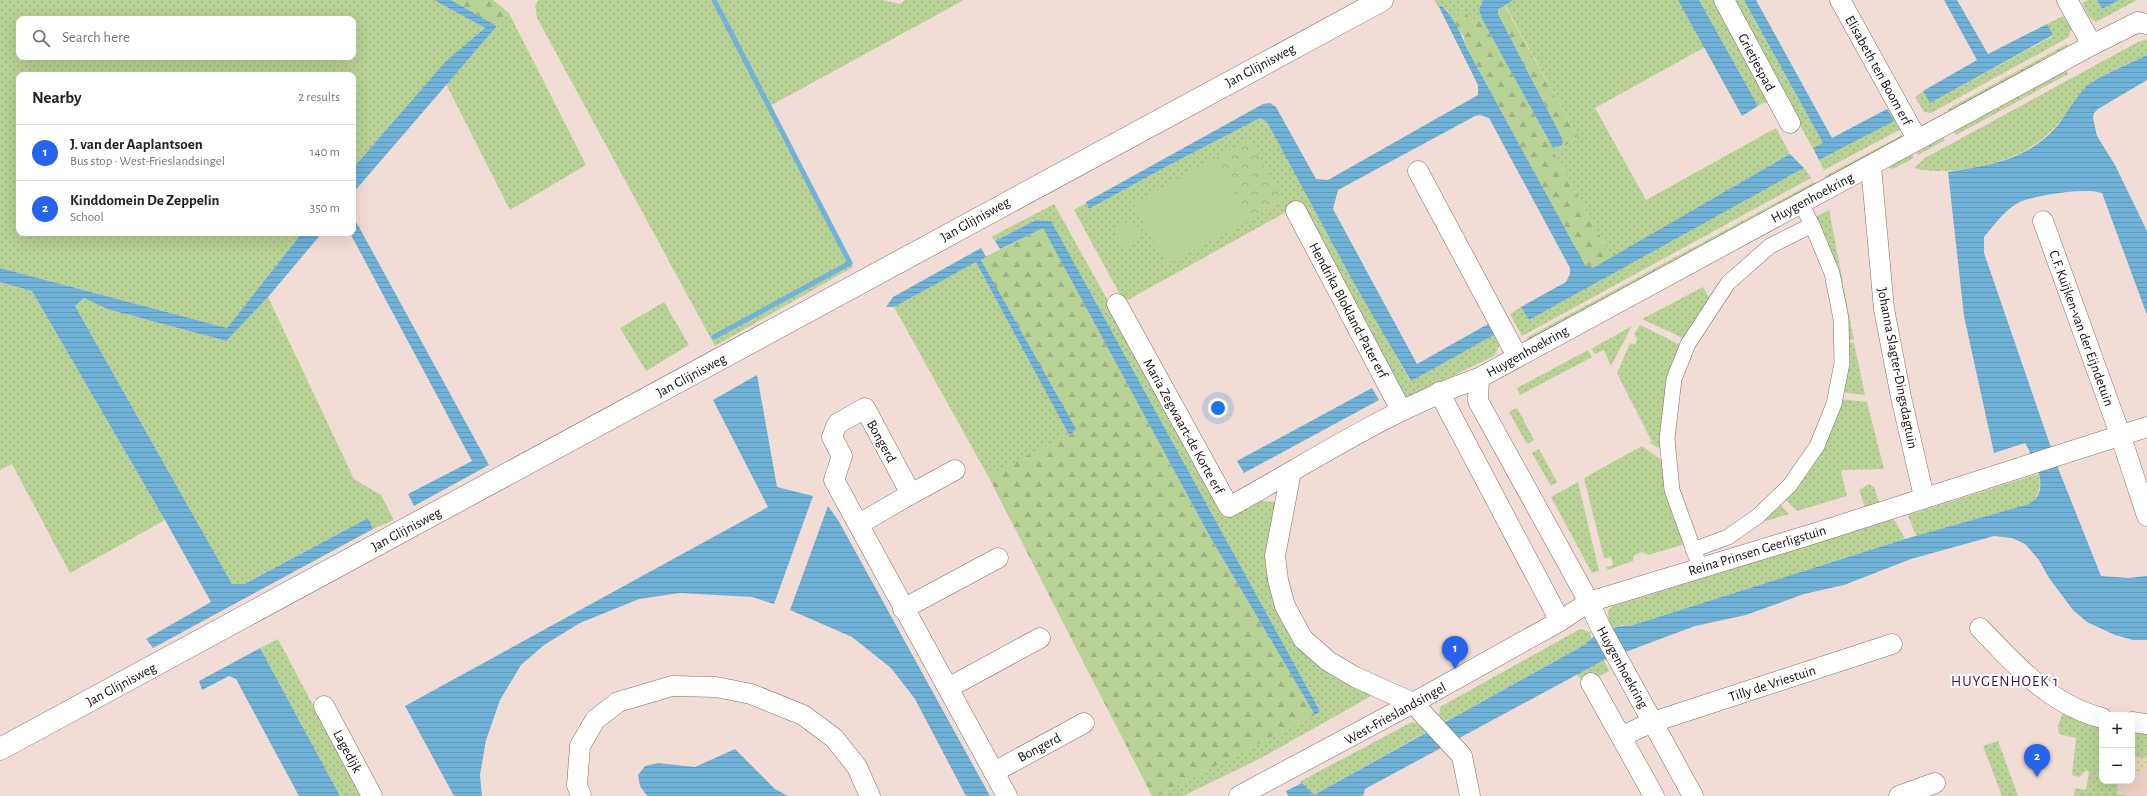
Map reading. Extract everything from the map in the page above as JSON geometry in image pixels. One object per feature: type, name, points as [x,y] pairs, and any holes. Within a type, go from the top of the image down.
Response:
[{"type":"street","name":"Jan Glijnisweg","points":[[0,750],[1382,0]]},
{"type":"street","name":"Grietjespad","points":[[1724,0],[1790,123]]},
{"type":"street","name":"Elisabeth ten Boom erf","points":[[1840,0],[1917,139]]},
{"type":"street","points":[[2067,0],[2092,45]]},
{"type":"street","name":"Huygenhoekring","points":[[1291,472],[1401,410],[1439,392],[1479,378],[2092,45],[2138,22],[2147,24]]},
{"type":"street","name":"Johanna Slagter-Dingsdagtuin","points":[[1871,166],[1884,309],[1901,397],[1924,497]]},
{"type":"street","points":[[1418,171],[1517,356]]},
{"type":"street","name":"Reina Prinsen Geerligstuin","points":[[1696,559],[1758,516],[1790,486],[1817,446],[1834,404],[1842,364],[1841,320],[1832,273],[1801,203]]},
{"type":"street","name":"Hendrika Blokland-Pater erf","points":[[1296,211],[1401,410]]},
{"type":"street","name":"C.F. Kuijken-van der Eijndetuin","points":[[2044,221],[2120,434],[2147,516]]},
{"type":"street","points":[[1696,559],[1672,490],[1671,482],[1666,439],[1674,379],[1688,344],[1728,283],[1770,246],[1812,225]]},
{"type":"street","name":"Maria Zegwaart-de Korte erf","points":[[1117,304],[1229,507],[1291,472]]},
{"type":"street","name":"Huygenhoekring","points":[[1479,378],[1478,401],[1589,602],[1600,626],[1693,796]]},
{"type":"street","points":[[1439,392],[1560,621]]},
{"type":"street","name":"Bongerd","points":[[911,494],[865,408],[836,424],[832,437],[842,456],[834,480],[859,524],[903,609],[1008,796]]},
{"type":"street","points":[[1924,497],[2120,434],[2147,427]]},
{"type":"street","points":[[859,524],[955,470]]},
{"type":"street","points":[[1291,472],[1275,556],[1278,580],[1285,606],[1303,639],[1328,661],[1355,677],[1413,703],[1462,756],[1470,796]]},
{"type":"street","name":"Reina Prinsen Geerligstuin","points":[[1589,602],[1696,559],[1819,532],[1924,497]]},
{"type":"street","points":[[903,609],[998,558]]},
{"type":"street","name":"West-Frieslandsingel","points":[[1239,796],[1413,703],[1560,621],[1589,602]]},
{"type":"street","points":[[1980,628],[2037,685],[2070,705],[2099,717]]},
{"type":"street","points":[[948,688],[1040,638]]},
{"type":"street","name":"Tilly de Vriestuin","points":[[1653,722],[1892,644]]},
{"type":"street","points":[[1591,683],[1622,736],[1654,796]]},
{"type":"street","points":[[581,796],[577,786],[580,746],[595,720],[618,702],[672,686],[716,687],[751,694],[803,715],[834,738],[857,767],[870,796]]},
{"type":"street","name":"Lagedijk","points":[[324,706],[372,796]]},
{"type":"street","name":"Huygenhoekring","points":[[1622,736],[1653,722]]},
{"type":"street","points":[[2135,722],[2147,724]]},
{"type":"street","name":"Bongerd","points":[[994,772],[1084,723]]},
{"type":"street","points":[[1898,796],[1935,783]]},
{"type":"shaded area","points":[[2135,740],[2147,741],[2147,796],[2083,796],[2099,783],[2135,784]]},
{"type":"green space","points":[[0,0],[434,0],[485,28],[446,61],[356,165],[356,72],[16,72],[16,236],[300,236],[227,328],[0,268]]},
{"type":"green space","points":[[451,0],[493,0],[509,13],[497,26]]},
{"type":"green space","points":[[539,0],[882,0],[900,4],[905,0],[964,0],[768,107],[853,267],[715,346],[537,18],[535,5]]},
{"type":"green space","points":[[1434,0],[1483,0],[1479,10],[1482,19],[1472,22],[1463,8],[1450,17],[1447,10],[1441,6],[1439,7]]},
{"type":"green space","points":[[1514,0],[1678,0],[1705,47],[1595,108],[1646,200],[1776,128],[1790,154],[1612,258],[1554,153],[1578,137],[1505,5]]},
{"type":"green space","points":[[1699,0],[1715,0],[1770,100],[1758,106]]},
{"type":"green space","points":[[1731,0],[1744,0],[1823,143],[1813,149]]},
{"type":"green space","points":[[2088,0],[2097,0],[2102,9],[2119,0],[2137,0],[2096,22],[2089,17],[2082,3]]},
{"type":"green space","points":[[1504,5],[1578,137],[1554,153],[1612,258],[1593,268],[1585,265],[1465,45],[1464,37],[1450,17],[1463,8],[1472,22],[1482,19],[1553,148],[1556,148],[1563,140],[1498,14],[1498,9]]},
{"type":"green space","points":[[509,13],[586,165],[510,210],[446,84]]},
{"type":"green space","points":[[2063,16],[2071,28],[2069,37],[1931,113],[1924,112],[1915,97],[1923,91],[1930,103],[2053,36],[2047,24]]},
{"type":"green space","points":[[2147,39],[2147,55],[2108,73],[2088,86],[2075,100],[2056,126],[2047,135],[2028,149],[1995,163],[1971,168],[1928,171],[1914,168],[1925,158],[2138,42]]},
{"type":"green space","points":[[2067,44],[2069,48],[1950,114],[1948,109]]},
{"type":"green space","points":[[2066,69],[2068,74],[1956,135],[1953,131]]},
{"type":"green space","points":[[1895,106],[1901,129],[1824,170],[1819,160],[1893,121],[1887,109]]},
{"type":"green space","points":[[1260,118],[1267,122],[1410,381],[1494,335],[1500,344],[1494,356],[1403,400],[1297,206],[1124,302],[1074,210],[1086,203],[1090,209],[1173,163]]},
{"type":"green space","points":[[1902,135],[1904,140],[1827,181],[1825,176]]},
{"type":"green space","points":[[1943,136],[1945,140],[1918,155],[1916,151]]},
{"type":"green space","points":[[1250,139],[1284,201],[1249,220],[1215,158]]},
{"type":"green space","points":[[1911,154],[1914,156],[1912,159],[1893,169],[1888,167]]},
{"type":"green space","points":[[1215,158],[1249,220],[1167,265],[1133,204]]},
{"type":"green space","points":[[1804,168],[1811,178],[1522,336],[1510,314],[1521,307],[1529,320]]},
{"type":"green space","points":[[1814,182],[1816,187],[1533,340],[1526,338]]},
{"type":"green space","points":[[1054,204],[1227,514],[1255,501],[1278,502],[1274,527],[1301,650],[1327,673],[1342,682],[1373,695],[1261,758],[1183,796],[1157,796],[1315,715],[1320,711],[1051,222],[1036,220],[995,241],[991,237]]},
{"type":"green space","points":[[1829,210],[1843,283],[1840,284],[1814,218]]},
{"type":"green space","points":[[1125,222],[1136,224],[1141,233],[1139,240],[1136,243],[1124,250],[1113,230]]},
{"type":"green space","points":[[1043,228],[1209,535],[1315,715],[1157,796],[1152,796],[988,476],[1069,434],[981,259]]},
{"type":"green space","points":[[976,262],[1069,435],[988,476],[894,307]]},
{"type":"green space","points":[[0,282],[32,291],[165,520],[70,573],[12,464],[0,470]]},
{"type":"green space","points":[[1703,287],[1710,299],[1685,339],[1642,319]]},
{"type":"green space","points":[[1844,289],[1854,340],[1847,340],[1842,290]]},
{"type":"green space","points":[[268,297],[354,479],[381,495],[394,520],[373,529],[368,518],[243,584],[232,584],[75,306],[84,298],[107,309],[225,341]]},
{"type":"green space","points":[[664,302],[689,345],[646,371],[620,328]]},
{"type":"green space","points":[[1640,325],[1682,346],[1672,363],[1674,365],[1663,451],[1649,442],[1652,442],[1617,373],[1630,343],[1635,345],[1637,339],[1634,334]]},
{"type":"green space","points":[[1632,326],[1611,366],[1604,350],[1595,354],[1591,349]]},
{"type":"green space","points":[[1848,342],[1854,343],[1865,395],[1841,392]]},
{"type":"green space","points":[[1588,350],[1592,357],[1520,395],[1517,388]]},
{"type":"green space","points":[[1840,399],[1867,402],[1884,469],[1843,470],[1841,472],[1847,496],[1797,511],[1784,498]]},
{"type":"green space","points":[[1517,408],[1534,440],[1527,444],[1509,412]]},
{"type":"green space","points":[[1642,446],[1664,462],[1689,543],[1648,555],[1642,552],[1634,555],[1633,561],[1608,570],[1606,567],[1613,565],[1611,557],[1604,558],[1584,478]]},
{"type":"green space","points":[[1539,449],[1557,482],[1551,486],[1532,453]]},
{"type":"green space","points":[[2038,474],[2040,483],[2039,491],[2029,504],[1916,536],[1908,515]]},
{"type":"green space","points":[[1578,482],[1599,571],[1592,573],[1551,497]]},
{"type":"green space","points":[[1869,484],[1874,487],[1880,505],[1866,510],[1859,490]]},
{"type":"green space","points":[[1779,503],[1789,514],[1755,524]]},
{"type":"green space","points":[[1894,519],[1905,539],[1630,626],[1623,625],[1609,628],[1608,611],[1613,606]]},
{"type":"green space","points":[[1580,629],[1590,632],[1591,638],[1586,644],[1445,722],[1439,715],[1440,707]]},
{"type":"green space","points":[[278,639],[361,796],[340,796],[260,648]]},
{"type":"green space","points":[[1604,660],[1609,671],[1583,684],[1577,674]]},
{"type":"green space","points":[[2064,711],[2099,724],[2099,784],[2118,784],[2117,794],[2128,796],[2074,796],[2075,788],[2086,790],[2089,772],[2087,770],[2079,777],[2072,775],[2076,738],[2059,734],[2058,725]]},
{"type":"green space","points":[[1412,722],[1421,724],[1426,732],[1314,795],[1300,784],[1301,781]]},
{"type":"green space","points":[[2135,730],[2147,731],[2147,758],[2135,757]]},
{"type":"green space","points":[[1998,741],[2018,796],[2002,796],[1983,746]]},
{"type":"sand","points":[[2136,757],[2147,758],[2147,767],[2142,773],[2135,770]]},
{"type":"water","points":[[434,0],[451,0],[497,26],[356,190],[356,165],[446,61],[485,28]]},
{"type":"water","points":[[1483,0],[1514,0],[1498,9],[1498,14],[1563,140],[1562,145],[1553,148],[1482,19],[1479,10]]},
{"type":"water","points":[[1678,0],[1699,0],[1758,106],[1742,116]]},
{"type":"water","points":[[1744,0],[1756,0],[1832,138],[1887,109],[1894,121],[1819,160],[1813,148],[1823,143]]},
{"type":"water","points":[[1944,0],[1957,0],[1988,54],[2047,24],[2053,35],[1930,103],[1923,91],[1977,60]]},
{"type":"water","points":[[2097,0],[2119,0],[2102,9]]},
{"type":"water","points":[[1441,6],[1448,12],[1459,30],[1465,45],[1585,265],[1593,268],[1790,154],[1804,168],[1529,320],[1521,307],[1566,282],[1570,274],[1570,268],[1489,118],[1480,115],[1475,116],[1338,190],[1333,209],[1417,364],[1488,324],[1494,335],[1411,381],[1354,283],[1267,122],[1260,118],[1089,209],[1086,202],[1263,104],[1270,103],[1276,107],[1316,179],[1328,180],[1478,95],[1478,85],[1439,7]]},
{"type":"water","points":[[2147,55],[2147,80],[2098,109],[2094,113],[2093,118],[2097,136],[2115,165],[2147,231],[2147,315],[2102,193],[2095,191],[2062,192],[2029,199],[2016,204],[2001,217],[1984,237],[1984,253],[2058,468],[2101,576],[2128,578],[2147,576],[2147,640],[2133,640],[2115,635],[2087,622],[2073,610],[2049,578],[2039,560],[2025,544],[2012,538],[1994,536],[1911,559],[1844,585],[1804,594],[1746,615],[1695,626],[1604,660],[1365,789],[1363,796],[1288,796],[1286,791],[1302,783],[1314,795],[1586,644],[1594,636],[1606,630],[1619,626],[1630,626],[1905,539],[2029,504],[2034,500],[2040,489],[2039,475],[2025,443],[1994,453],[1964,316],[1948,172],[1979,167],[2008,159],[2034,146],[2058,125],[2075,100],[2087,86],[2107,74]]},
{"type":"water","points":[[1036,220],[1051,221],[1320,711],[1315,715],[1209,535],[1043,228],[1000,249],[995,241]]},
{"type":"water","points":[[356,221],[489,465],[414,506],[408,494],[472,461],[352,236],[356,236]]},
{"type":"water","points":[[300,236],[319,236],[268,297],[226,341],[107,309],[84,298],[75,306],[232,584],[244,584],[368,518],[373,529],[153,648],[146,639],[211,602],[32,291],[0,282],[0,268],[227,328]]},
{"type":"water","points":[[981,248],[986,257],[981,260],[1076,429],[1069,435],[976,262],[894,307],[886,307],[893,297]]},
{"type":"water","points":[[757,375],[777,487],[813,496],[774,604],[752,597],[680,593],[639,599],[580,623],[544,645],[521,665],[500,700],[486,740],[480,775],[482,796],[454,796],[405,706],[768,507],[713,400]]},
{"type":"water","points":[[1372,388],[1379,400],[1244,473],[1237,461]]},
{"type":"water","points":[[828,506],[838,520],[990,796],[966,796],[915,699],[891,668],[852,637],[790,610]]},
{"type":"water","points":[[260,648],[340,796],[299,796],[236,679],[229,676],[202,690],[199,681]]},
{"type":"water","points":[[735,749],[775,789],[788,796],[647,796],[640,786],[638,775],[645,766],[658,763],[695,767]]},
{"type":"waterway","points":[[714,0],[850,263],[714,337]]},
{"type":"place","name":"J. van der Aaplantsoen","points":[[1455,669]]},
{"type":"place","name":"Kinddomein De Zeppelin","points":[[2037,777]]},
{"type":"district","name":"HUYGENHOEK 1","points":[[2005,681]]}]
